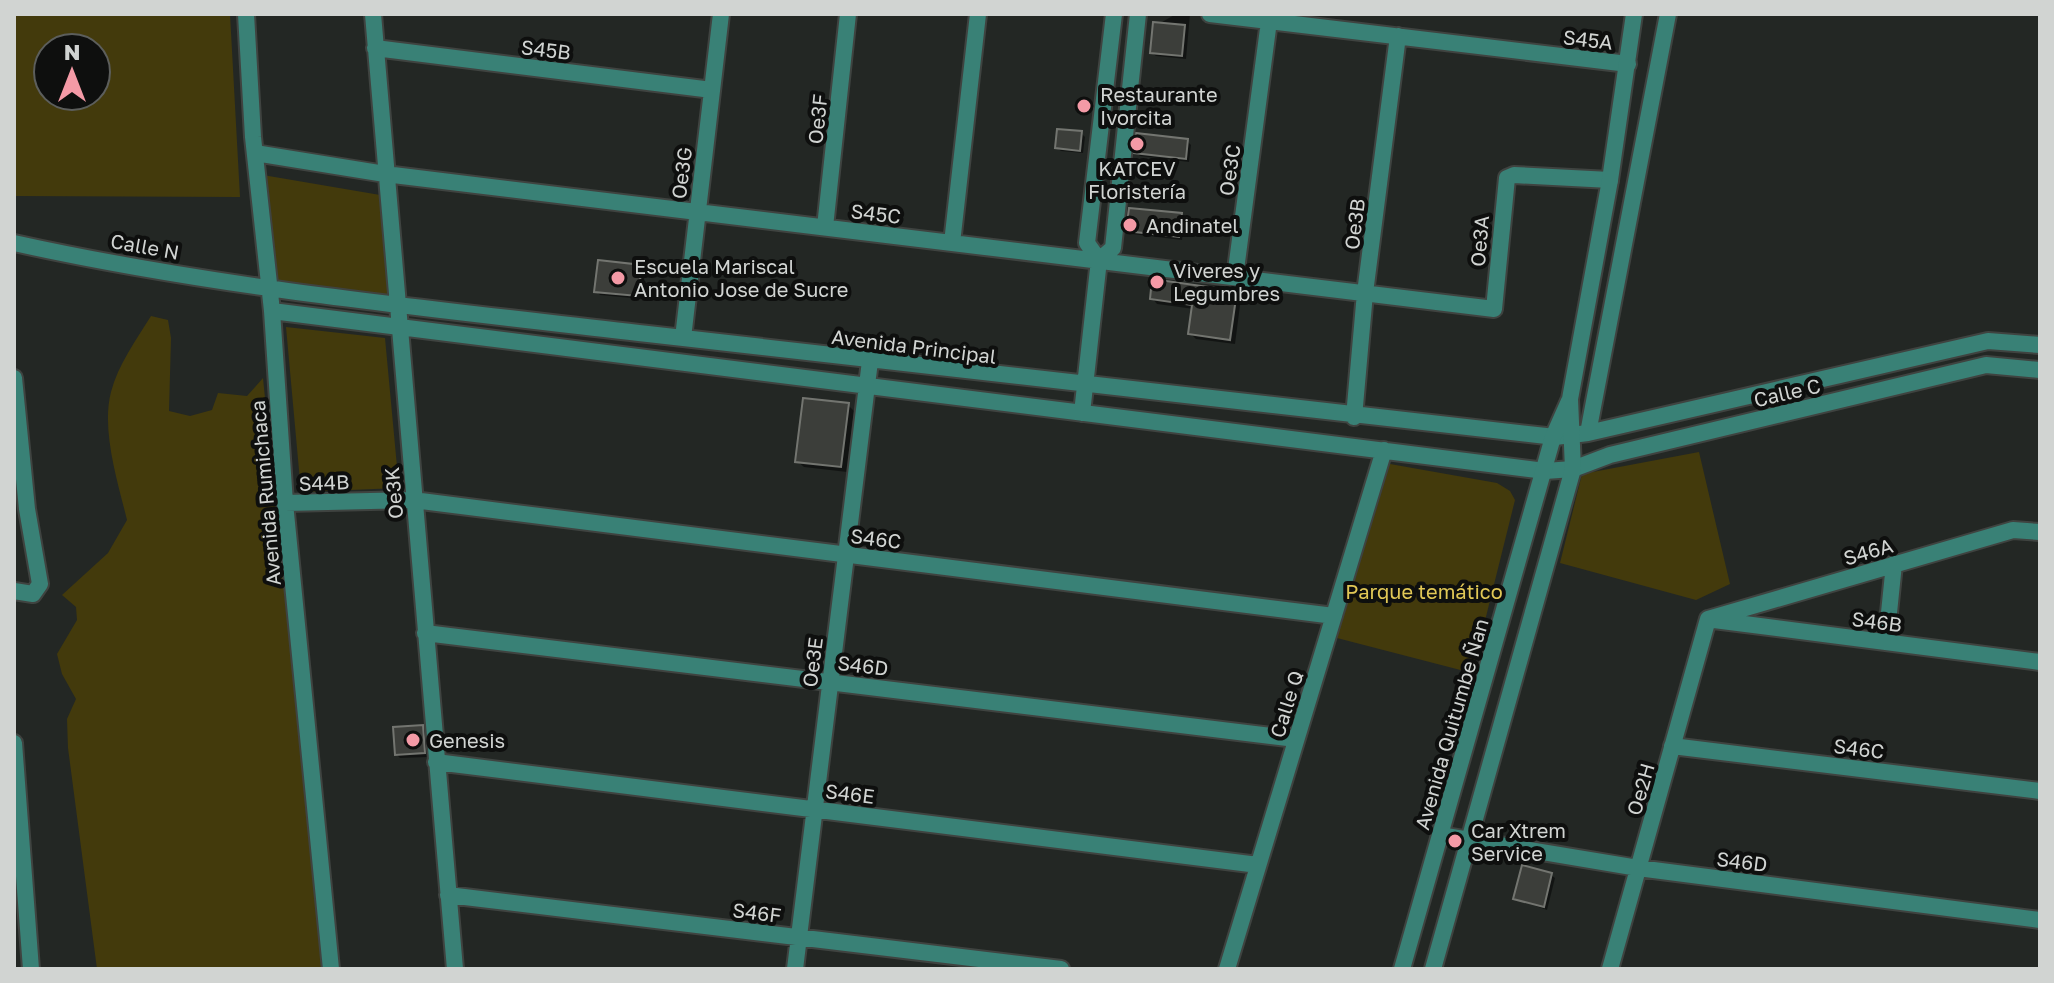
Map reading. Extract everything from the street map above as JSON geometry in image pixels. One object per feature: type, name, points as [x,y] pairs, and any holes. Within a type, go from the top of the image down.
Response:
[{"type":"street","name":"Avenida Rumichaca","points":[[246,14],[285,503],[331,969]]},
{"type":"street","name":"Oe3K","points":[[373,14],[455,969]]},
{"type":"street","name":"Oe3G","points":[[683,338],[721,14]]},
{"type":"street","name":"Oe3F","points":[[825,227],[848,14]]},
{"type":"street","points":[[952,243],[978,14]]},
{"type":"street","points":[[1082,413],[1099,260],[1087,243],[1114,14]]},
{"type":"street","points":[[1099,260],[1113,248],[1138,14]]},
{"type":"street","name":"S45A","points":[[1210,14],[1628,64]]},
{"type":"street","name":"Avenida Quitumbe Ñan","points":[[1402,969],[1554,437],[1570,399],[1610,180],[1634,14]]},
{"type":"street","points":[[1581,434],[1668,14]]},
{"type":"street","name":"Oe3C","points":[[1235,277],[1269,21]]},
{"type":"street","name":"Oe3B","points":[[1354,417],[1365,293],[1398,36]]},
{"type":"street","name":"S45B","points":[[375,48],[712,90]]},
{"type":"street","name":"S45C","points":[[255,153],[385,174],[1494,309]]},
{"type":"street","name":"Oe3A","points":[[1494,309],[1507,178],[1514,175],[1610,180]]},
{"type":"street","name":"Calle N","points":[[14,243],[269,287]]},
{"type":"street","name":"Avenida Principal","points":[[269,287],[396,305],[1085,387],[1554,437]]},
{"type":"street","points":[[272,311],[1545,471]]},
{"type":"street","name":"Calle C","points":[[1554,437],[1581,434],[1988,341],[2040,345]]},
{"type":"street","name":"Oe3E","points":[[795,969],[870,361]]},
{"type":"street","name":"Calle C","points":[[1545,471],[1573,469],[1610,455],[1986,365],[2040,370]]},
{"type":"street","points":[[14,378],[27,509],[40,584],[33,594],[14,591]]},
{"type":"street","name":"Avenida Quitumbe Ñan","points":[[1433,969],[1573,469],[1581,434],[1570,399]]},
{"type":"street","name":"Calle Q","points":[[1227,969],[1384,450]]},
{"type":"street","name":"S44B","points":[[285,503],[413,500]]},
{"type":"street","name":"S46C","points":[[413,500],[1334,616]]},
{"type":"street","name":"S46A","points":[[1708,619],[2013,530],[2040,532]]},
{"type":"street","points":[[1886,642],[1894,564]]},
{"type":"street","name":"S46B","points":[[1708,619],[2040,662]]},
{"type":"street","name":"Oe2H","points":[[1610,969],[1708,619]]},
{"type":"street","name":"S46D","points":[[425,633],[1296,739]]},
{"type":"street","points":[[14,743],[31,969]]},
{"type":"street","name":"S46C","points":[[1672,746],[2040,791]]},
{"type":"street","name":"S46E","points":[[436,762],[1258,865]]},
{"type":"street","name":"S46D","points":[[1440,835],[1638,868],[2040,920]]},
{"type":"street","name":"S46F","points":[[448,895],[1061,969]]},
{"type":"green space","points":[[14,14],[230,14],[240,197],[14,196]]},
{"type":"green space","points":[[257,174],[386,196],[396,305],[269,287]]},
{"type":"green space","points":[[151,316],[168,320],[171,338],[169,411],[190,416],[212,410],[218,393],[247,396],[263,378],[322,969],[97,969],[68,748],[67,719],[76,699],[62,674],[57,654],[77,620],[76,607],[62,595],[108,553],[127,520],[109,439],[108,407],[118,372]]},
{"type":"green space","points":[[286,327],[385,338],[399,488],[301,492]]},
{"type":"green space","points":[[1699,452],[1730,584],[1696,600],[1560,563],[1582,474]]},
{"type":"green space","name":"Parque temático","points":[[1390,464],[1497,483],[1510,491],[1515,500],[1472,673],[1337,638]]},
{"type":"building","points":[[1153,22],[1185,25],[1182,56],[1150,53]]},
{"type":"building","points":[[1057,129],[1082,131],[1080,151],[1055,148]]},
{"type":"building","points":[[1136,133],[1188,139],[1186,159],[1134,153]]},
{"type":"building","points":[[1129,208],[1182,213],[1179,237],[1126,231]]},
{"type":"building","name":"Escuela Mariscal Antonio Jose de Sucre","points":[[598,260],[642,265],[638,296],[594,292]]},
{"type":"building","points":[[1152,279],[1237,291],[1230,340],[1188,334],[1192,305],[1150,299]]},
{"type":"building","points":[[803,398],[849,403],[841,467],[795,462]]},
{"type":"building","name":"Genesis","points":[[423,725],[425,753],[395,755],[393,727]]},
{"type":"building","points":[[1522,865],[1552,873],[1544,907],[1513,899]]},
{"type":"place","name":"Restaurante Ivorcita","points":[[1084,106]]},
{"type":"place","name":"KATCEV Floristería","points":[[1137,144]]},
{"type":"place","name":"Andinatel","points":[[1130,225]]},
{"type":"place","name":"Escuela Mariscal Antonio Jose de Sucre","points":[[618,278]]},
{"type":"place","name":"Viveres y Legumbres","points":[[1157,282]]},
{"type":"place","name":"Genesis","points":[[413,740]]},
{"type":"place","name":"Car Xtrem Service","points":[[1455,841]]}]
